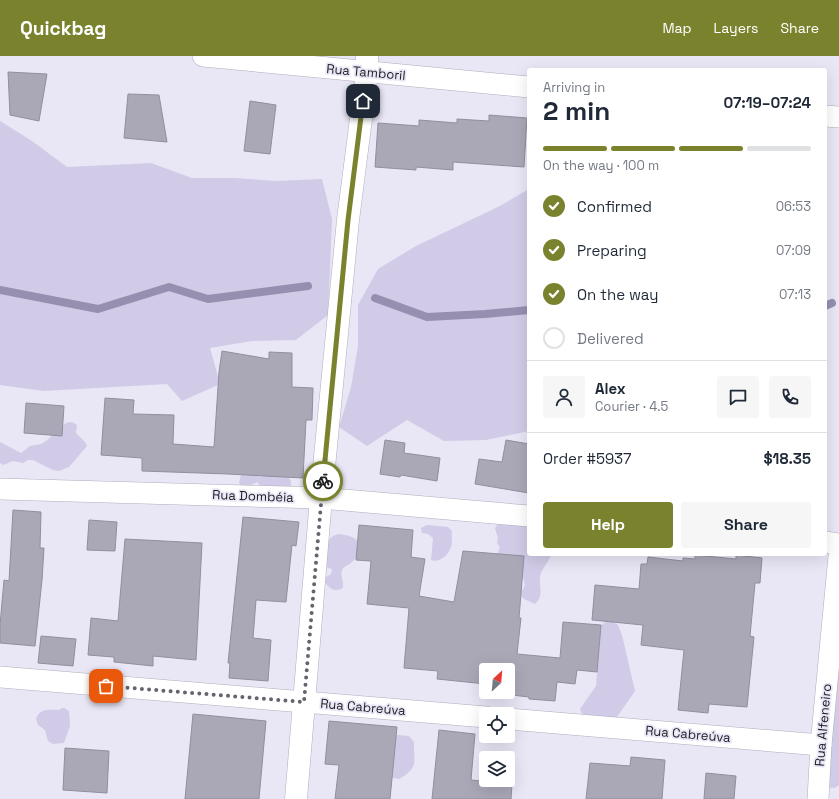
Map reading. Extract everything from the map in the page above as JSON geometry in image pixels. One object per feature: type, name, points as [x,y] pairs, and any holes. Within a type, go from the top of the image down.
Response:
[{"type":"street","name":"Rua Tamboril","points":[[203,56],[367,64],[527,87]]},
{"type":"street","points":[[296,799],[321,498],[348,220],[367,64]]},
{"type":"street","points":[[827,116],[839,117]]},
{"type":"street","name":"Rua Dombéia","points":[[0,489],[321,498],[527,516]]},
{"type":"street","points":[[827,542],[839,544]]},
{"type":"street","name":"Rua Alfeneiro","points":[[818,799],[821,745],[839,556]]},
{"type":"street","name":"Rua Cabreúva","points":[[0,677],[479,716]]},
{"type":"street","name":"Rua Cabreúva","points":[[515,720],[821,745]]},
{"type":"shaded area","points":[[0,121],[32,141],[67,167],[151,163],[192,178],[234,178],[276,181],[322,179],[332,219],[328,315],[296,340],[252,341],[210,348],[220,384],[182,401],[167,384],[44,391],[0,385]]},
{"type":"shaded area","points":[[527,190],[527,431],[486,440],[444,441],[407,420],[367,446],[339,427],[351,387],[358,346],[358,305],[378,269],[416,246],[500,206]]},
{"type":"shaded area","points":[[72,422],[77,425],[76,433],[87,446],[69,467],[59,471],[53,470],[33,460],[28,460],[23,463],[13,461],[3,465],[0,463],[0,442],[21,453],[30,446],[41,444],[46,441],[66,423]]},
{"type":"shaded area","points":[[242,471],[260,477],[266,475],[288,477],[291,481],[291,487],[279,494],[265,492],[257,482],[249,486],[241,486],[239,483]]},
{"type":"shaded area","points":[[527,512],[527,556],[550,556],[540,577],[540,595],[535,604],[524,599],[520,595],[525,585],[522,574],[501,557],[498,552],[500,547],[497,543],[498,538],[495,528],[501,519]]},
{"type":"shaded area","points":[[427,525],[448,527],[452,531],[451,547],[448,553],[440,560],[431,560],[433,538],[428,534],[422,533],[421,528]]},
{"type":"shaded area","points":[[339,534],[353,537],[357,541],[358,550],[355,559],[342,570],[341,574],[343,588],[335,590],[329,587],[325,582],[326,577],[331,574],[332,569],[328,568],[324,564],[328,541]]},
{"type":"shaded area","points":[[839,614],[839,785],[835,788],[814,786]]},
{"type":"shaded area","points":[[609,620],[618,625],[622,635],[635,691],[610,727],[584,719],[580,709],[596,686],[601,625]]},
{"type":"shaded area","points":[[62,708],[69,711],[70,726],[64,743],[53,744],[48,741],[45,730],[38,725],[36,719],[42,711],[59,710]]},
{"type":"shaded area","points":[[395,736],[409,736],[414,742],[413,767],[406,775],[399,779],[391,776]]},
{"type":"building","points":[[8,72],[47,74],[39,121],[10,115]]},
{"type":"building","points":[[128,94],[159,95],[167,142],[124,138]]},
{"type":"building","points":[[250,101],[276,105],[270,154],[244,151]]},
{"type":"building","points":[[489,115],[527,118],[524,167],[453,162],[453,170],[416,167],[416,170],[375,167],[378,123],[419,126],[419,120],[457,123],[457,119],[489,121]]},
{"type":"building","points":[[222,351],[269,359],[269,352],[292,353],[292,387],[313,388],[312,420],[306,420],[303,478],[142,471],[142,458],[101,455],[105,398],[134,400],[133,414],[174,415],[173,444],[214,447],[219,372]]},
{"type":"building","points":[[26,403],[64,406],[62,436],[24,433]]},
{"type":"building","points":[[385,440],[405,443],[404,453],[440,458],[437,481],[401,475],[400,477],[380,474]]},
{"type":"building","points":[[506,440],[527,444],[527,493],[475,484],[479,459],[502,462]]},
{"type":"building","points":[[13,510],[41,512],[40,548],[44,548],[35,646],[0,643],[4,580],[9,581]]},
{"type":"building","points":[[243,517],[299,522],[296,546],[292,545],[286,602],[256,600],[253,638],[271,640],[268,681],[229,678],[230,663],[228,663]]},
{"type":"building","points":[[89,520],[117,522],[115,551],[87,550]]},
{"type":"building","points":[[359,525],[413,530],[411,557],[425,559],[419,596],[454,602],[463,551],[524,556],[519,618],[521,618],[517,654],[560,658],[563,622],[601,625],[597,672],[577,670],[575,684],[557,682],[555,701],[529,699],[529,697],[515,695],[515,663],[479,663],[479,683],[437,679],[438,671],[404,668],[409,608],[367,604],[371,561],[356,560]]},
{"type":"building","points":[[125,539],[202,543],[196,660],[153,656],[153,666],[114,662],[114,657],[88,655],[91,618],[118,621]]},
{"type":"building","points":[[695,556],[736,559],[736,556],[762,558],[760,583],[755,583],[750,636],[754,637],[747,707],[709,704],[708,713],[678,710],[684,650],[641,645],[643,625],[592,620],[595,585],[639,589],[641,564],[647,564],[648,557],[683,561],[683,558],[695,559]]},
{"type":"building","points":[[41,636],[76,639],[73,666],[38,663]]},
{"type":"building","points":[[193,714],[266,721],[259,799],[185,799]]},
{"type":"building","points":[[329,721],[397,727],[390,799],[335,799],[339,765],[325,764]]},
{"type":"building","points":[[439,730],[475,734],[471,780],[479,781],[479,787],[512,787],[511,799],[432,799]]},
{"type":"building","points":[[65,748],[109,751],[107,793],[63,790]]},
{"type":"building","points":[[631,757],[665,760],[662,799],[586,799],[590,763],[630,766]]},
{"type":"building","points":[[706,773],[736,776],[734,799],[704,799]]},
{"type":"waterway","points":[[0,290],[98,309],[169,287],[208,299],[308,286]]},
{"type":"waterway","points":[[375,298],[427,317],[527,310]]},
{"type":"waterway","points":[[827,305],[832,303]]},
{"type":"way so far","points":[[106,686],[304,702],[323,481]]},
{"type":"route","points":[[323,481],[348,220],[363,101]]}]
